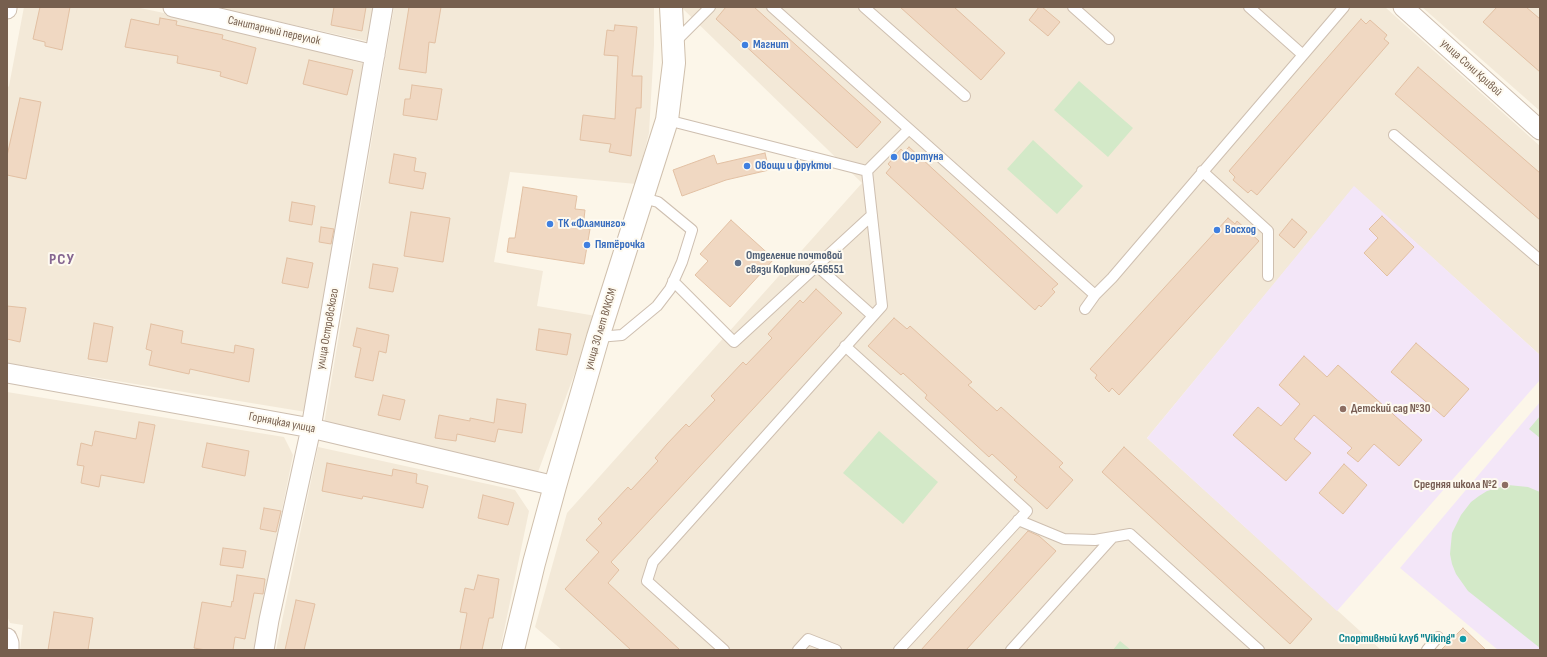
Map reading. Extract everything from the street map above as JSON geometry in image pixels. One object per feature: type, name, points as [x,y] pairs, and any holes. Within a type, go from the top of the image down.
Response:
[{"type":"main road","name":"улица 30 лет ВЛКСМ","points":[[513,650],[534,563],[598,337],[667,120],[674,64],[671,7]]},
{"type":"street","name":"Санитарный переулок","points":[[173,7],[200,10],[375,55]]},
{"type":"street","name":"улица Островского","points":[[264,650],[269,620],[311,428],[383,7]]},
{"type":"street","name":"улица Сони Кривой","points":[[1403,7],[1540,130]]},
{"type":"street","name":"Горняцкая улица","points":[[7,373],[311,428],[555,486]]},
{"type":"street","points":[[7,638],[9,650]]},
{"type":"lane","points":[[673,45],[710,7]]},
{"type":"lane","points":[[772,7],[1095,295]]},
{"type":"lane","points":[[864,7],[965,96]]},
{"type":"lane","points":[[1073,7],[1109,39]]},
{"type":"lane","points":[[1249,7],[1302,55]]},
{"type":"lane","points":[[1086,309],[1095,295],[1112,278],[1202,171],[1344,7]]},
{"type":"lane","points":[[667,120],[867,171]]},
{"type":"lane","points":[[867,171],[909,129]]},
{"type":"lane","points":[[1394,135],[1540,260]]},
{"type":"lane","points":[[724,650],[647,581],[653,562],[882,306],[867,171]]},
{"type":"lane","points":[[1202,171],[1268,230],[1268,276]]},
{"type":"lane","points":[[598,337],[622,335],[657,306],[670,289],[682,262],[692,230],[658,202],[643,198]]},
{"type":"lane","points":[[673,281],[734,342],[872,216]]},
{"type":"lane","points":[[817,266],[873,316]]},
{"type":"lane","points":[[846,346],[1026,511],[899,650]]},
{"type":"lane","points":[[1018,520],[1064,539],[1095,540],[1130,534],[1259,650]]},
{"type":"lane","points":[[1011,650],[1112,538]]},
{"type":"lane","points":[[1426,650],[1438,638]]},
{"type":"lane","points":[[798,650],[808,639],[836,650]]},
{"type":"shaded area","points":[[24,7],[135,7],[222,25],[365,64],[306,412],[7,363],[7,88],[9,86]]},
{"type":"shaded area","points":[[213,7],[377,7],[371,42]]},
{"type":"shaded area","points":[[394,7],[654,7],[654,45],[649,133],[636,184],[510,172],[494,262],[543,271],[537,306],[596,316],[538,472],[324,424]]},
{"type":"shaded area","points":[[681,7],[1385,7],[1540,146],[1540,355],[1354,187],[1147,438],[1381,650],[562,650],[535,627],[567,513],[862,183]]},
{"type":"shaded area","points":[[1422,7],[1540,7],[1540,111]]},
{"type":"shaded area","name":"Детский сад №30","points":[[1354,186],[1540,355],[1540,380],[1337,611],[1147,438]]},
{"type":"shaded area","points":[[7,392],[284,437],[293,455],[254,650],[20,650],[23,625],[10,623],[7,616]]},
{"type":"shaded area","name":"Средняя школа №2","points":[[1540,402],[1540,650],[1498,650],[1400,568]]},
{"type":"shaded area","points":[[318,447],[515,490],[529,511],[500,650],[276,650]]},
{"type":"green space","points":[[1079,81],[1133,128],[1108,157],[1054,110]]},
{"type":"green space","points":[[1033,140],[1083,186],[1057,214],[1007,169]]},
{"type":"green space","points":[[1540,416],[1540,438],[1529,429]]},
{"type":"green space","points":[[879,431],[938,482],[903,524],[843,473]]},
{"type":"green space","points":[[1508,485],[1528,487],[1540,492],[1540,648],[1468,591],[1456,574],[1450,554],[1452,533],[1461,515],[1471,502],[1487,491]]},
{"type":"green space","points":[[1120,641],[1131,650],[1113,650]]},
{"type":"building","points":[[40,7],[70,7],[62,50],[45,46],[45,42],[33,39]]},
{"type":"building","points":[[334,7],[366,7],[362,31],[331,25]]},
{"type":"building","points":[[409,7],[441,7],[435,43],[429,42],[426,73],[399,69]]},
{"type":"building","points":[[726,7],[754,7],[881,122],[857,148],[716,19]]},
{"type":"building","points":[[900,7],[954,7],[1005,53],[981,80]]},
{"type":"building","points":[[1039,7],[1042,7],[1060,22],[1048,36],[1029,20]]},
{"type":"building","points":[[1497,7],[1526,7],[1540,19],[1540,72],[1483,22]]},
{"type":"building","points":[[160,18],[177,21],[176,25],[223,35],[222,39],[256,48],[247,84],[220,76],[221,72],[177,63],[178,56],[125,47],[131,19],[159,25]]},
{"type":"building","points":[[1361,19],[1366,24],[1370,20],[1387,35],[1384,39],[1389,43],[1257,195],[1251,190],[1248,193],[1233,180],[1235,177],[1229,171]]},
{"type":"building","points":[[615,25],[637,27],[632,76],[642,76],[641,108],[636,108],[631,156],[609,152],[611,144],[580,140],[583,115],[615,119],[618,56],[604,55],[607,30],[614,31]]},
{"type":"building","points":[[309,60],[353,70],[347,95],[303,84]]},
{"type":"building","points":[[1418,67],[1540,173],[1540,220],[1395,94]]},
{"type":"building","points":[[412,85],[442,89],[437,120],[403,115],[405,99],[410,99]]},
{"type":"building","points":[[20,98],[41,102],[26,179],[7,175],[7,156]]},
{"type":"building","points":[[909,147],[1058,284],[1052,289],[1055,292],[1041,307],[1039,305],[1035,310],[886,173],[891,167],[888,164],[901,149],[904,152]]},
{"type":"building","points":[[765,153],[769,170],[726,180],[682,196],[673,170],[714,155],[717,164]]},
{"type":"building","points":[[394,154],[416,158],[414,171],[426,173],[423,189],[389,183]]},
{"type":"building","name":"ТК «Фламинго»","points":[[523,187],[577,196],[575,209],[585,210],[583,228],[590,229],[584,264],[507,252],[509,238],[515,238]]},
{"type":"building","points":[[292,202],[315,206],[312,225],[289,221]]},
{"type":"building","points":[[411,212],[450,218],[443,262],[404,256]]},
{"type":"building","points":[[1382,216],[1414,247],[1387,276],[1364,253],[1378,238],[1369,229]]},
{"type":"building","points":[[1228,218],[1235,224],[1237,221],[1259,241],[1119,395],[1112,388],[1109,392],[1095,378],[1097,375],[1090,369]]},
{"type":"building","points":[[1292,219],[1307,232],[1294,248],[1279,235]]},
{"type":"building","name":"Отделение почтовой связи Коркино 456551","points":[[731,220],[774,259],[730,307],[695,275],[708,261],[700,254]]},
{"type":"building","points":[[321,227],[334,229],[331,244],[319,242]]},
{"type":"building","points":[[287,258],[313,263],[308,288],[282,283]]},
{"type":"building","points":[[373,264],[398,268],[393,292],[369,288]]},
{"type":"building","points":[[816,289],[842,313],[611,562],[619,570],[608,583],[680,650],[631,650],[565,589],[599,552],[586,540],[602,523],[598,519],[628,487],[631,490],[658,461],[655,458],[686,424],[689,427],[715,400],[711,396],[743,362],[746,365],[772,338],[768,334],[800,300],[803,303]]},
{"type":"building","points":[[7,306],[26,308],[20,342],[7,339]]},
{"type":"building","points":[[894,318],[907,329],[910,326],[972,382],[968,385],[997,411],[1001,407],[1063,463],[1059,467],[1073,480],[1047,509],[1014,480],[1017,477],[992,454],[989,457],[925,398],[927,395],[903,373],[901,375],[868,346]]},
{"type":"building","points":[[94,323],[113,327],[107,362],[88,359]]},
{"type":"building","points":[[151,324],[183,331],[181,343],[234,353],[235,345],[254,349],[249,382],[190,369],[189,374],[149,365],[152,351],[146,349]]},
{"type":"building","points":[[357,328],[389,335],[386,353],[379,351],[373,381],[355,377],[361,348],[353,346]]},
{"type":"building","points":[[539,329],[571,334],[567,355],[536,350]]},
{"type":"building","points":[[1416,343],[1469,389],[1444,417],[1391,372]]},
{"type":"building","points":[[1304,356],[1327,377],[1338,365],[1422,440],[1399,466],[1374,444],[1358,462],[1347,453],[1352,448],[1314,415],[1294,439],[1311,453],[1286,481],[1233,435],[1258,407],[1281,426],[1300,404],[1279,385]]},
{"type":"building","points":[[383,395],[405,400],[400,420],[378,415]]},
{"type":"building","points":[[497,399],[526,404],[522,433],[498,429],[495,442],[457,434],[456,441],[435,438],[439,415],[470,421],[470,418],[494,423]]},
{"type":"building","points":[[139,422],[155,425],[144,483],[101,475],[99,487],[81,483],[84,466],[77,465],[81,443],[92,446],[95,431],[136,439]]},
{"type":"building","points":[[207,443],[249,451],[245,476],[202,467]]},
{"type":"building","points":[[1124,447],[1312,619],[1290,644],[1102,472]]},
{"type":"building","points":[[327,463],[392,476],[393,469],[417,474],[416,483],[428,486],[423,508],[363,496],[362,499],[322,491]]},
{"type":"building","points":[[1344,464],[1367,485],[1343,514],[1319,493]]},
{"type":"building","points":[[483,495],[514,503],[508,525],[478,518]]},
{"type":"building","points":[[264,508],[281,511],[276,532],[260,529]]},
{"type":"building","points":[[1028,531],[1039,536],[1056,551],[966,650],[921,650]]},
{"type":"building","points":[[223,548],[246,551],[243,568],[220,565]]},
{"type":"building","points":[[237,575],[265,579],[263,594],[254,593],[245,639],[235,637],[233,650],[206,650],[194,648],[202,602],[231,607]]},
{"type":"building","points":[[478,575],[499,579],[493,618],[489,618],[482,650],[460,650],[467,613],[460,612],[465,588],[474,590]]},
{"type":"building","points":[[296,600],[315,604],[304,650],[285,650]]},
{"type":"building","points":[[54,612],[93,618],[88,650],[48,650]]},
{"type":"building","name":"Спортивный клуб \"Viking\"","points":[[1463,628],[1486,650],[1441,650]]},
{"type":"place","name":"Магнит","points":[[745,45]]},
{"type":"place","name":"Фортуна","points":[[894,157]]},
{"type":"place","name":"Овощи и фрукты","points":[[747,166]]},
{"type":"place","name":"ТК «Фламинго»","points":[[550,224]]},
{"type":"place","name":"Восход","points":[[1217,230]]},
{"type":"place","name":"Пятёрочка","points":[[587,245]]},
{"type":"place","name":"Отделение почтовой связи Коркино 456551","points":[[738,263]]},
{"type":"place","name":"Детский сад №30","points":[[1343,409]]},
{"type":"place","name":"Средняя школа №2","points":[[1505,485]]},
{"type":"place","name":"Спортивный клуб \"Viking\"","points":[[1463,639]]},
{"type":"district","name":"РСУ","points":[[62,260]]}]
